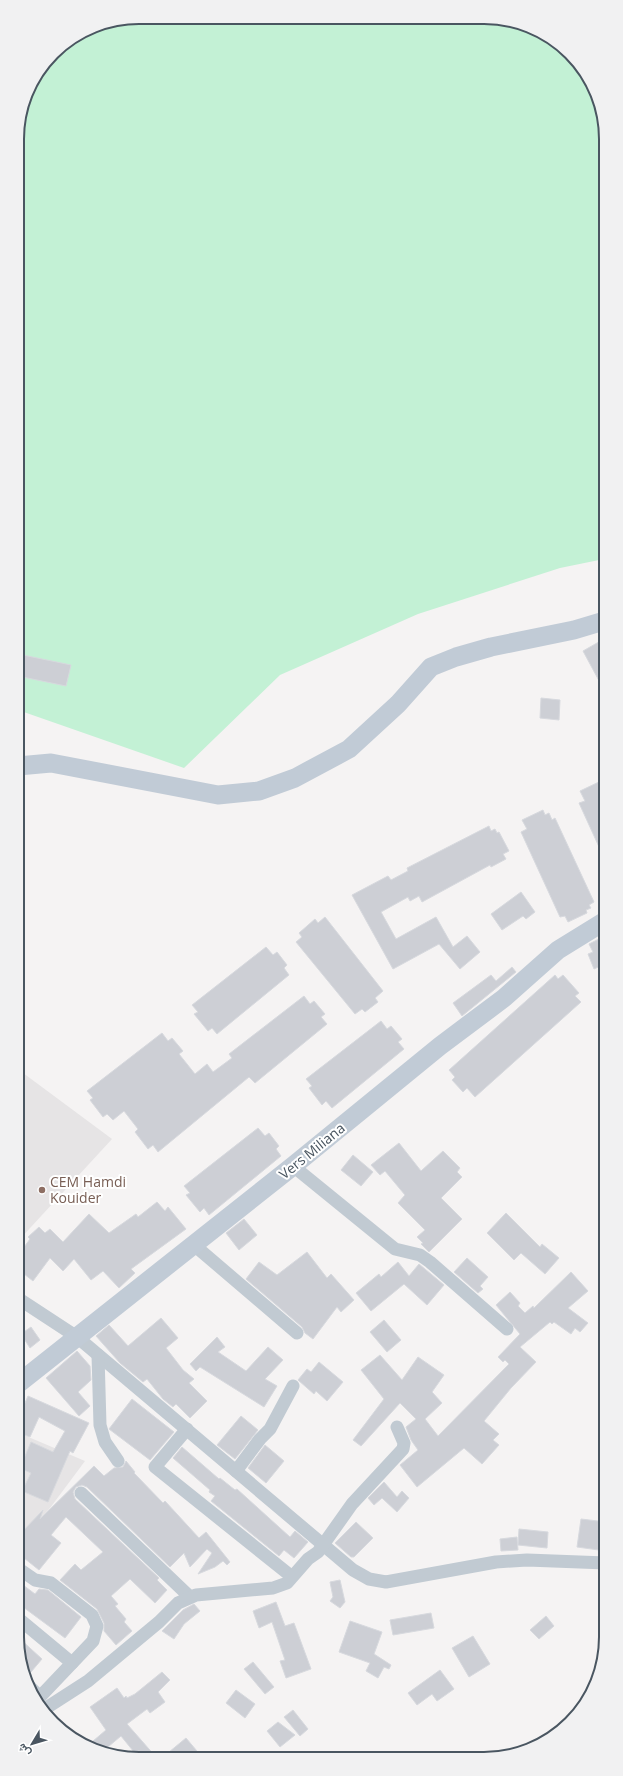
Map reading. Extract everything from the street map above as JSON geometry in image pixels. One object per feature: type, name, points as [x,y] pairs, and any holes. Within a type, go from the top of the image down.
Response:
[{"type":"main road","points":[[24,765],[51,763],[218,795],[259,791],[295,778],[349,749],[398,704],[431,667],[456,657],[491,647],[574,630],[599,622]]},
{"type":"main road","name":"Vers Miliana","points":[[24,1379],[294,1166],[440,1046],[504,998],[558,950],[599,925]]},
{"type":"street","points":[[294,1166],[395,1248],[420,1255],[430,1262],[507,1329]]},
{"type":"street","points":[[194,1244],[297,1333]]},
{"type":"street","points":[[24,1302],[77,1337],[323,1543],[353,1570],[370,1579],[386,1582],[496,1562],[527,1560],[599,1563]]},
{"type":"street","points":[[98,1355],[100,1425],[105,1442],[118,1461]]},
{"type":"street","points":[[236,1471],[260,1439],[270,1429],[293,1386]]},
{"type":"street","points":[[48,1706],[88,1681],[159,1622],[178,1603],[196,1595],[273,1588],[287,1582],[291,1576],[318,1552],[352,1504],[403,1449],[404,1443],[397,1428]]},
{"type":"street","points":[[186,1429],[155,1467],[291,1576]]},
{"type":"street","points":[[81,1493],[190,1597]]},
{"type":"street","points":[[24,1572],[35,1580],[51,1583],[92,1615],[97,1626],[94,1640],[41,1696]]},
{"type":"street","points":[[24,1623],[72,1663]]},
{"type":"shaded area","name":"CEM Hamdi Kouider","points":[[24,1074],[112,1139],[24,1235]]},
{"type":"shaded area","points":[[24,1435],[85,1461],[50,1508],[24,1537]]},
{"type":"green space","points":[[131,24],[492,24],[521,30],[535,36],[548,43],[560,53],[580,75],[593,102],[599,131],[599,560],[560,568],[418,614],[280,675],[184,768],[24,712],[24,131],[28,109],[39,81],[63,53],[81,39],[109,28]]},
{"type":"building","points":[[599,642],[599,681],[583,651]]},
{"type":"building","points":[[24,655],[71,665],[66,686],[24,677]]},
{"type":"building","points":[[541,698],[560,700],[559,720],[540,718]]},
{"type":"building","points":[[599,782],[599,847],[579,803],[585,801],[580,791]]},
{"type":"building","points":[[543,810],[545,815],[549,813],[552,820],[555,818],[594,902],[589,905],[591,908],[586,910],[587,913],[568,922],[565,916],[560,917],[521,832],[527,829],[522,820]]},
{"type":"building","points":[[489,826],[491,831],[495,829],[497,833],[499,832],[509,851],[503,854],[506,859],[491,867],[490,865],[422,902],[419,896],[410,901],[408,897],[381,912],[396,939],[436,917],[453,947],[467,936],[480,952],[460,969],[439,944],[393,969],[352,895],[388,876],[391,880],[408,871],[407,868]]},
{"type":"building","points":[[521,892],[535,912],[526,919],[523,916],[502,930],[491,914]]},
{"type":"building","points":[[325,917],[383,991],[375,998],[378,1002],[365,1012],[362,1009],[355,1014],[296,942],[302,937],[299,933],[315,919],[318,923]]},
{"type":"building","points":[[599,939],[599,967],[594,969],[588,954],[593,952],[589,944]]},
{"type":"building","points":[[266,947],[273,955],[277,952],[287,965],[284,968],[289,975],[217,1034],[212,1028],[208,1031],[194,1014],[198,1012],[192,1005]]},
{"type":"building","points":[[512,967],[516,972],[462,1016],[453,1003],[491,975],[496,981]]},
{"type":"building","points":[[555,975],[558,979],[563,975],[579,993],[575,996],[581,1002],[475,1097],[467,1088],[463,1092],[452,1080],[455,1077],[449,1070]]},
{"type":"building","points":[[304,996],[310,1004],[314,1001],[325,1014],[321,1017],[327,1024],[255,1083],[249,1077],[158,1152],[153,1145],[148,1149],[135,1132],[138,1129],[124,1111],[113,1120],[107,1114],[103,1117],[90,1100],[93,1098],[87,1091],[162,1033],[168,1041],[172,1038],[183,1051],[179,1054],[195,1074],[207,1064],[213,1072],[232,1058],[229,1054]]},
{"type":"building","points":[[381,1021],[387,1029],[391,1026],[402,1039],[398,1042],[404,1049],[332,1108],[326,1101],[322,1105],[309,1088],[312,1086],[306,1079]]},
{"type":"building","points":[[258,1128],[265,1136],[269,1133],[279,1146],[276,1149],[281,1156],[209,1215],[204,1208],[200,1212],[186,1195],[190,1193],[184,1186]]},
{"type":"building","points":[[399,1143],[421,1171],[443,1151],[460,1168],[457,1172],[462,1177],[441,1198],[462,1219],[429,1252],[421,1244],[423,1243],[417,1237],[425,1230],[398,1203],[405,1195],[385,1171],[380,1175],[371,1165]]},
{"type":"building","points":[[353,1155],[373,1172],[361,1186],[341,1170]]},
{"type":"building","points":[[157,1202],[165,1211],[168,1207],[186,1229],[131,1269],[135,1273],[119,1288],[103,1271],[91,1280],[74,1259],[63,1271],[50,1258],[33,1281],[24,1274],[24,1247],[30,1239],[28,1237],[39,1227],[45,1233],[50,1229],[63,1242],[89,1214],[109,1233],[136,1214],[138,1217]]},
{"type":"building","points":[[506,1213],[540,1247],[542,1244],[559,1258],[545,1274],[521,1253],[514,1260],[487,1233]]},
{"type":"building","points":[[244,1219],[257,1235],[239,1250],[226,1233]]},
{"type":"building","points":[[307,1252],[327,1278],[331,1274],[354,1300],[341,1312],[337,1307],[313,1339],[305,1333],[302,1327],[246,1279],[259,1262],[277,1275]]},
{"type":"building","points":[[467,1258],[488,1277],[480,1286],[483,1289],[478,1293],[454,1272]]},
{"type":"building","points":[[398,1262],[409,1276],[419,1264],[444,1285],[427,1305],[404,1284],[371,1311],[356,1293],[379,1274],[381,1277]]},
{"type":"building","points":[[571,1272],[588,1291],[568,1308],[588,1323],[580,1332],[575,1328],[571,1334],[554,1322],[552,1324],[550,1322],[520,1347],[536,1362],[511,1388],[484,1421],[499,1434],[493,1440],[499,1445],[482,1464],[464,1448],[417,1487],[400,1465],[418,1450],[411,1440],[406,1427],[416,1419],[400,1403],[361,1446],[353,1440],[384,1399],[361,1370],[380,1355],[402,1380],[418,1357],[444,1375],[432,1392],[442,1403],[425,1419],[438,1436],[509,1364],[505,1360],[503,1362],[498,1357],[520,1334],[496,1305],[510,1292],[520,1303],[518,1306],[525,1313],[533,1306],[534,1308]]},
{"type":"building","points":[[161,1318],[178,1338],[166,1348],[183,1370],[194,1379],[189,1383],[207,1401],[190,1418],[176,1404],[173,1407],[163,1399],[147,1379],[143,1382],[120,1363],[96,1336],[109,1325],[128,1346]]},
{"type":"building","points":[[384,1320],[401,1340],[387,1352],[370,1332]]},
{"type":"building","points":[[31,1327],[40,1340],[30,1348],[24,1339],[24,1332]]},
{"type":"building","points":[[217,1337],[225,1347],[218,1352],[246,1371],[268,1347],[283,1360],[265,1379],[277,1386],[264,1407],[200,1367],[196,1371],[190,1364]]},
{"type":"building","points":[[77,1351],[90,1366],[91,1380],[78,1392],[90,1406],[79,1416],[46,1378]]},
{"type":"building","points":[[319,1362],[343,1382],[327,1401],[316,1391],[314,1394],[298,1380],[307,1369],[311,1372]]},
{"type":"building","points":[[28,1396],[89,1423],[73,1453],[70,1451],[48,1502],[24,1492],[24,1487],[31,1473],[24,1470],[24,1459],[31,1442],[53,1452],[65,1431],[39,1417],[30,1437],[24,1435],[24,1405]]},
{"type":"building","points":[[132,1399],[174,1432],[150,1460],[109,1429]]},
{"type":"building","points":[[241,1416],[258,1430],[235,1459],[217,1445]]},
{"type":"building","points":[[265,1445],[284,1461],[266,1483],[248,1468]]},
{"type":"building","points":[[182,1447],[219,1479],[220,1478],[235,1490],[237,1489],[290,1537],[295,1531],[308,1542],[294,1558],[284,1550],[279,1556],[211,1501],[215,1496],[209,1492],[210,1490],[173,1458]]},
{"type":"building","points":[[126,1461],[135,1472],[134,1473],[163,1503],[165,1501],[199,1538],[206,1532],[230,1562],[227,1565],[223,1561],[215,1567],[198,1574],[212,1553],[207,1549],[190,1567],[184,1553],[170,1567],[87,1487],[82,1485],[76,1487],[73,1492],[75,1499],[159,1578],[157,1580],[167,1590],[155,1603],[130,1579],[111,1596],[118,1604],[115,1606],[126,1619],[124,1622],[132,1631],[116,1645],[104,1631],[104,1623],[97,1609],[60,1580],[75,1564],[81,1570],[103,1552],[66,1517],[51,1535],[61,1543],[39,1570],[24,1558],[24,1530],[43,1510],[40,1519],[94,1466],[104,1476],[114,1468],[123,1467]]},
{"type":"building","points":[[384,1482],[397,1497],[402,1491],[409,1498],[397,1512],[382,1498],[374,1505],[368,1498]]},
{"type":"building","points":[[581,1519],[599,1521],[599,1550],[577,1547]]},
{"type":"building","points":[[356,1522],[373,1538],[354,1557],[351,1557],[335,1543]]},
{"type":"building","points":[[519,1529],[548,1532],[547,1548],[518,1545]]},
{"type":"building","points":[[517,1537],[518,1550],[501,1551],[500,1539]]},
{"type":"building","points":[[340,1580],[345,1602],[340,1608],[330,1601],[333,1597],[330,1582]]},
{"type":"building","points":[[24,1586],[35,1594],[39,1589],[48,1590],[81,1617],[65,1638],[24,1608]]},
{"type":"building","points":[[276,1602],[285,1626],[294,1623],[311,1669],[286,1678],[280,1661],[285,1660],[272,1622],[259,1628],[253,1611]]},
{"type":"building","points":[[194,1604],[200,1611],[184,1624],[174,1639],[162,1631],[183,1610]]},
{"type":"building","points":[[431,1613],[434,1628],[393,1635],[390,1620]]},
{"type":"building","points":[[546,1616],[554,1626],[539,1639],[530,1630]]},
{"type":"building","points":[[350,1621],[382,1632],[374,1654],[391,1665],[389,1669],[384,1667],[378,1678],[366,1671],[370,1663],[339,1652]]},
{"type":"building","points":[[473,1636],[490,1664],[469,1677],[452,1648]]},
{"type":"building","points":[[24,1643],[42,1659],[31,1672],[29,1670],[26,1659]]},
{"type":"building","points":[[253,1662],[274,1687],[265,1694],[244,1669]]},
{"type":"building","points":[[440,1670],[454,1689],[437,1701],[432,1694],[417,1705],[408,1693]]},
{"type":"building","points":[[162,1672],[170,1680],[158,1692],[165,1702],[150,1713],[147,1709],[127,1724],[152,1752],[134,1752],[121,1736],[107,1747],[92,1742],[106,1730],[90,1707],[117,1688],[124,1698],[135,1694]]},
{"type":"building","points":[[236,1690],[255,1704],[245,1718],[226,1703]]},
{"type":"building","points":[[293,1710],[308,1729],[300,1736],[284,1717]]},
{"type":"building","points":[[278,1722],[295,1735],[280,1747],[267,1731]]},
{"type":"building","points":[[186,1738],[198,1752],[169,1752]]},
{"type":"place","name":"CEM Hamdi Kouider","points":[[42,1190]]}]
